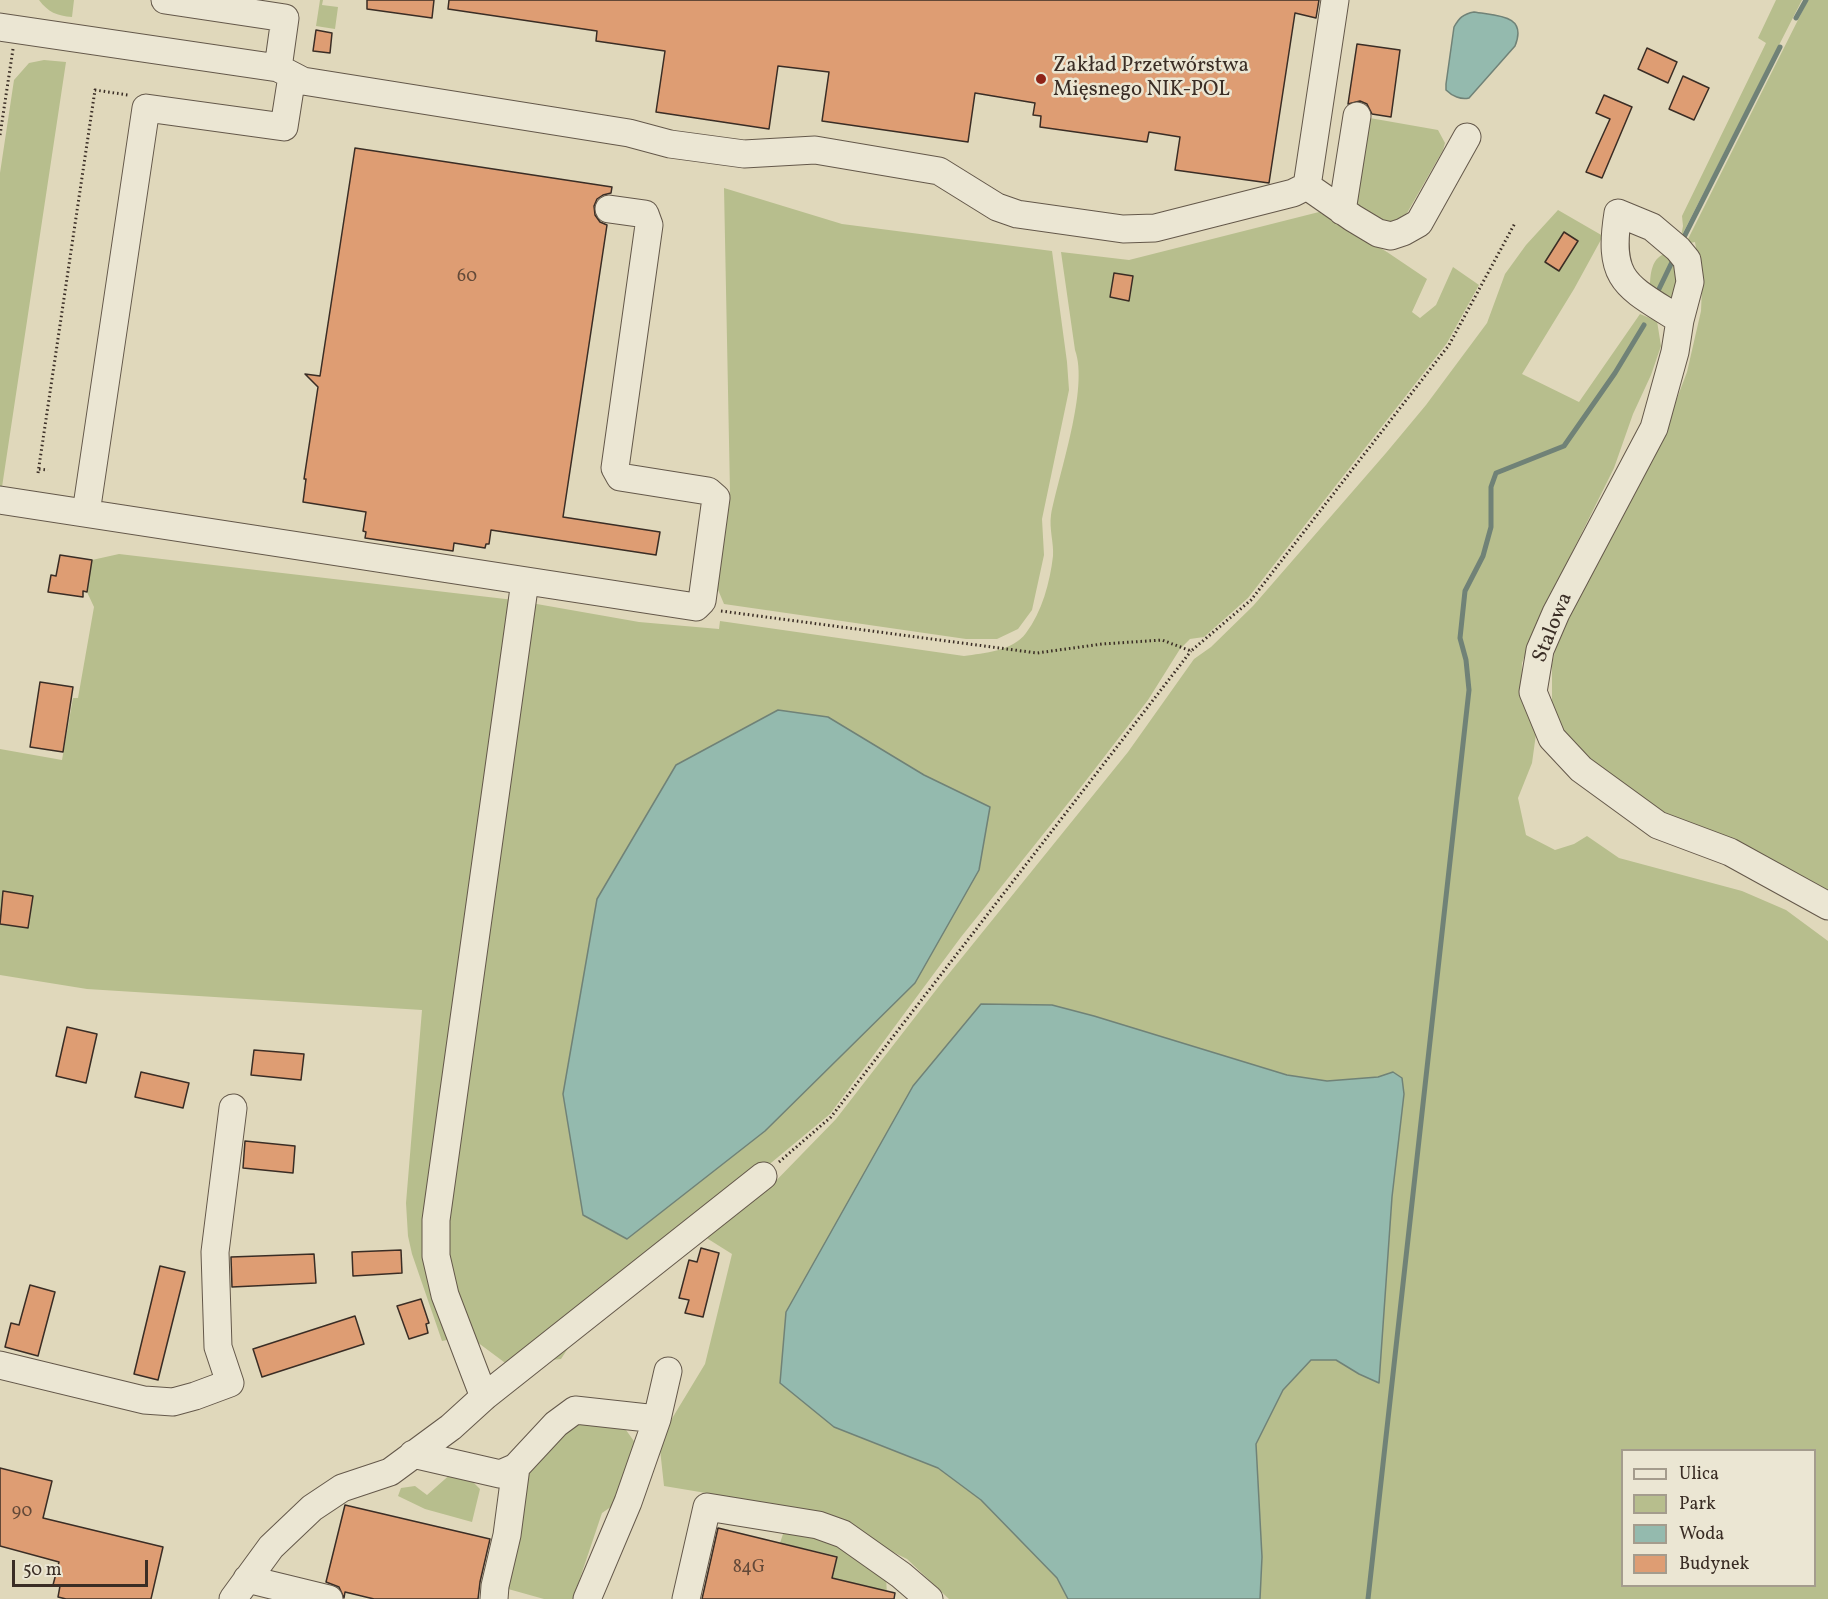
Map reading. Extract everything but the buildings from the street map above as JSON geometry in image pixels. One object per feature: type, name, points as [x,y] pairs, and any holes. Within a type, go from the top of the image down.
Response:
[{"type":"street","points":[[86,513],[146,108],[284,127],[285,18],[229,5],[165,0]]},
{"type":"street","points":[[1307,186],[1335,0]]},
{"type":"street","points":[[8,28],[285,72],[303,81],[629,133],[670,144],[744,154],[815,150],[939,171],[997,207],[1017,214],[1123,229],[1155,228],[1293,194],[1307,186]]},
{"type":"street","points":[[1342,211],[1357,116]]},
{"type":"street","points":[[1307,186],[1378,233],[1391,236],[1419,223],[1467,137]]},
{"type":"street","points":[[0,500],[696,607],[702,601],[716,498],[708,491],[620,477],[615,468],[649,225],[645,214],[609,209]]},
{"type":"street","name":"Stalowa","points":[[1680,320],[1675,352],[1654,428],[1556,613],[1540,650],[1533,692],[1552,738],[1581,769],[1658,825],[1730,852],[1828,906]]},
{"type":"street","points":[[484,1397],[445,1295],[436,1257],[436,1220],[525,581]]},
{"type":"street","points":[[0,1365],[144,1400],[173,1402],[230,1383],[218,1347],[215,1252],[232,1108]]},
{"type":"street","points":[[240,1589],[272,1547],[312,1508],[342,1488],[390,1472],[450,1427],[484,1397],[763,1176]]},
{"type":"street","points":[[586,1599],[628,1502],[657,1419],[668,1371]]},
{"type":"street","points":[[413,1454],[500,1474],[516,1467],[556,1424],[575,1410],[657,1419]]},
{"type":"street","points":[[494,1599],[507,1535],[516,1467]]},
{"type":"street","points":[[686,1599],[707,1507],[818,1525],[843,1534],[901,1575],[929,1599]]},
{"type":"street","points":[[240,1589],[329,1599]]},
{"type":"path","points":[[0,135],[8,28]]},
{"type":"path","points":[[763,1176],[831,1117],[1191,651],[1251,600],[1449,345],[1515,224]]},
{"type":"path","points":[[39,469],[48,470]]},
{"type":"path","points":[[696,607],[1037,653],[1102,644],[1162,640],[1191,651]]},
{"type":"green space","points":[[39,0],[74,0],[72,17],[53,13]]},
{"type":"green space","points":[[320,0],[323,0],[322,5],[338,7],[335,29],[316,26]]},
{"type":"green space","points":[[1776,0],[1802,0],[1681,237],[1682,216],[1766,43],[1758,38]]},
{"type":"green space","points":[[1808,0],[1828,0],[1828,891],[1667,819],[1595,766],[1567,739],[1552,703],[1552,664],[1558,637],[1665,430],[1687,372],[1701,311],[1702,287],[1695,242],[1690,243],[1688,239]]},
{"type":"green space","points":[[44,60],[66,62],[2,487],[0,486],[0,173],[14,80],[29,63]]},
{"type":"green space","points":[[1364,117],[1438,130],[1445,143],[1407,213],[1389,225],[1364,216],[1353,199]]},
{"type":"green space","points":[[724,188],[842,224],[1052,251],[1069,390],[1042,519],[1044,555],[1032,610],[1018,629],[997,639],[966,639],[724,604],[716,585],[730,492]]},
{"type":"green space","points":[[1558,210],[1603,236],[1574,289],[1522,374],[1579,402],[1640,314],[1657,321],[1661,346],[1614,468],[1537,623],[1522,663],[1521,697],[1536,734],[1532,763],[1518,798],[1526,835],[1555,850],[1574,844],[1587,836],[1619,858],[1742,891],[1786,910],[1828,941],[1828,1599],[1260,1599],[1262,1557],[1256,1444],[1283,1390],[1311,1360],[1336,1360],[1359,1374],[1392,1197],[1404,1094],[1393,1072],[1378,1077],[1327,1081],[1287,1075],[1094,1016],[834,1427],[938,1468],[981,1500],[1057,1578],[1068,1599],[949,1599],[907,1559],[830,1521],[766,1503],[664,1486],[659,1440],[705,1364],[732,1254],[697,1232],[766,1191],[836,1119],[943,981],[1128,752],[1194,659],[1211,647],[1253,606],[1426,405],[1487,323],[1505,274],[1526,245]]},
{"type":"green space","points":[[1319,212],[1387,252],[1427,279],[1412,312],[1420,318],[1436,305],[1453,267],[1479,285],[1447,343],[1248,598],[1204,637],[1190,639],[1180,649],[1148,700],[961,937],[830,1114],[754,1177],[576,1336],[561,1359],[508,1365],[469,1336],[442,1341],[412,1254],[408,1236],[406,1203],[422,1010],[87,989],[0,975],[0,749],[62,760],[73,698],[78,698],[94,607],[87,592],[92,560],[119,554],[514,600],[639,622],[719,629],[720,621],[964,656],[998,650],[1014,644],[1032,625],[1044,596],[1052,566],[1051,515],[1076,408],[1078,386],[1078,366],[1061,252],[1129,260]],"holes":[[[676,765],[924,775],[990,807],[583,1215],[563,1094],[597,899]]]},
{"type":"green space","points":[[1668,253],[1678,261],[1676,301],[1650,289],[1651,272],[1655,262]]},
{"type":"green space","points":[[578,1421],[626,1430],[636,1444],[621,1500],[602,1513],[573,1599],[544,1599],[501,1587],[519,1483],[567,1427]]},
{"type":"green space","points":[[453,1472],[467,1476],[480,1489],[472,1522],[425,1509],[398,1496],[401,1488],[415,1486],[427,1495]]},
{"type":"green space","points":[[785,1528],[821,1531],[886,1576],[887,1596],[832,1578],[837,1556],[780,1543]]},
{"type":"water","points":[[1474,12],[1508,18],[1514,22],[1518,36],[1515,46],[1469,98],[1463,98],[1448,92],[1446,84],[1454,27],[1462,17]]},
{"type":"water","points":[[778,710],[828,717],[924,775],[990,807],[979,870],[915,983],[765,1131],[627,1239],[583,1215],[563,1094],[597,899],[676,765]]},
{"type":"water","points":[[981,1004],[1052,1005],[1287,1075],[1327,1081],[1378,1077],[1393,1072],[1402,1078],[1404,1094],[1392,1197],[1379,1383],[1336,1360],[1311,1360],[1283,1390],[1256,1444],[1262,1557],[1260,1599],[1068,1599],[1057,1578],[981,1500],[938,1468],[834,1427],[780,1383],[786,1312],[913,1086]]},
{"type":"waterway","points":[[1796,18],[1806,0]]},
{"type":"waterway","points":[[1682,241],[1780,47]]},
{"type":"waterway","points":[[1659,289],[1673,260]]},
{"type":"waterway","points":[[1368,1599],[1469,690],[1466,660],[1460,638],[1465,591],[1483,556],[1491,527],[1491,487],[1496,473],[1564,446],[1615,373],[1644,325]]},
{"type":"place","name":"Zakład Przetwórstwa Mięsnego NIK-POL","points":[[1041,79]]}]
